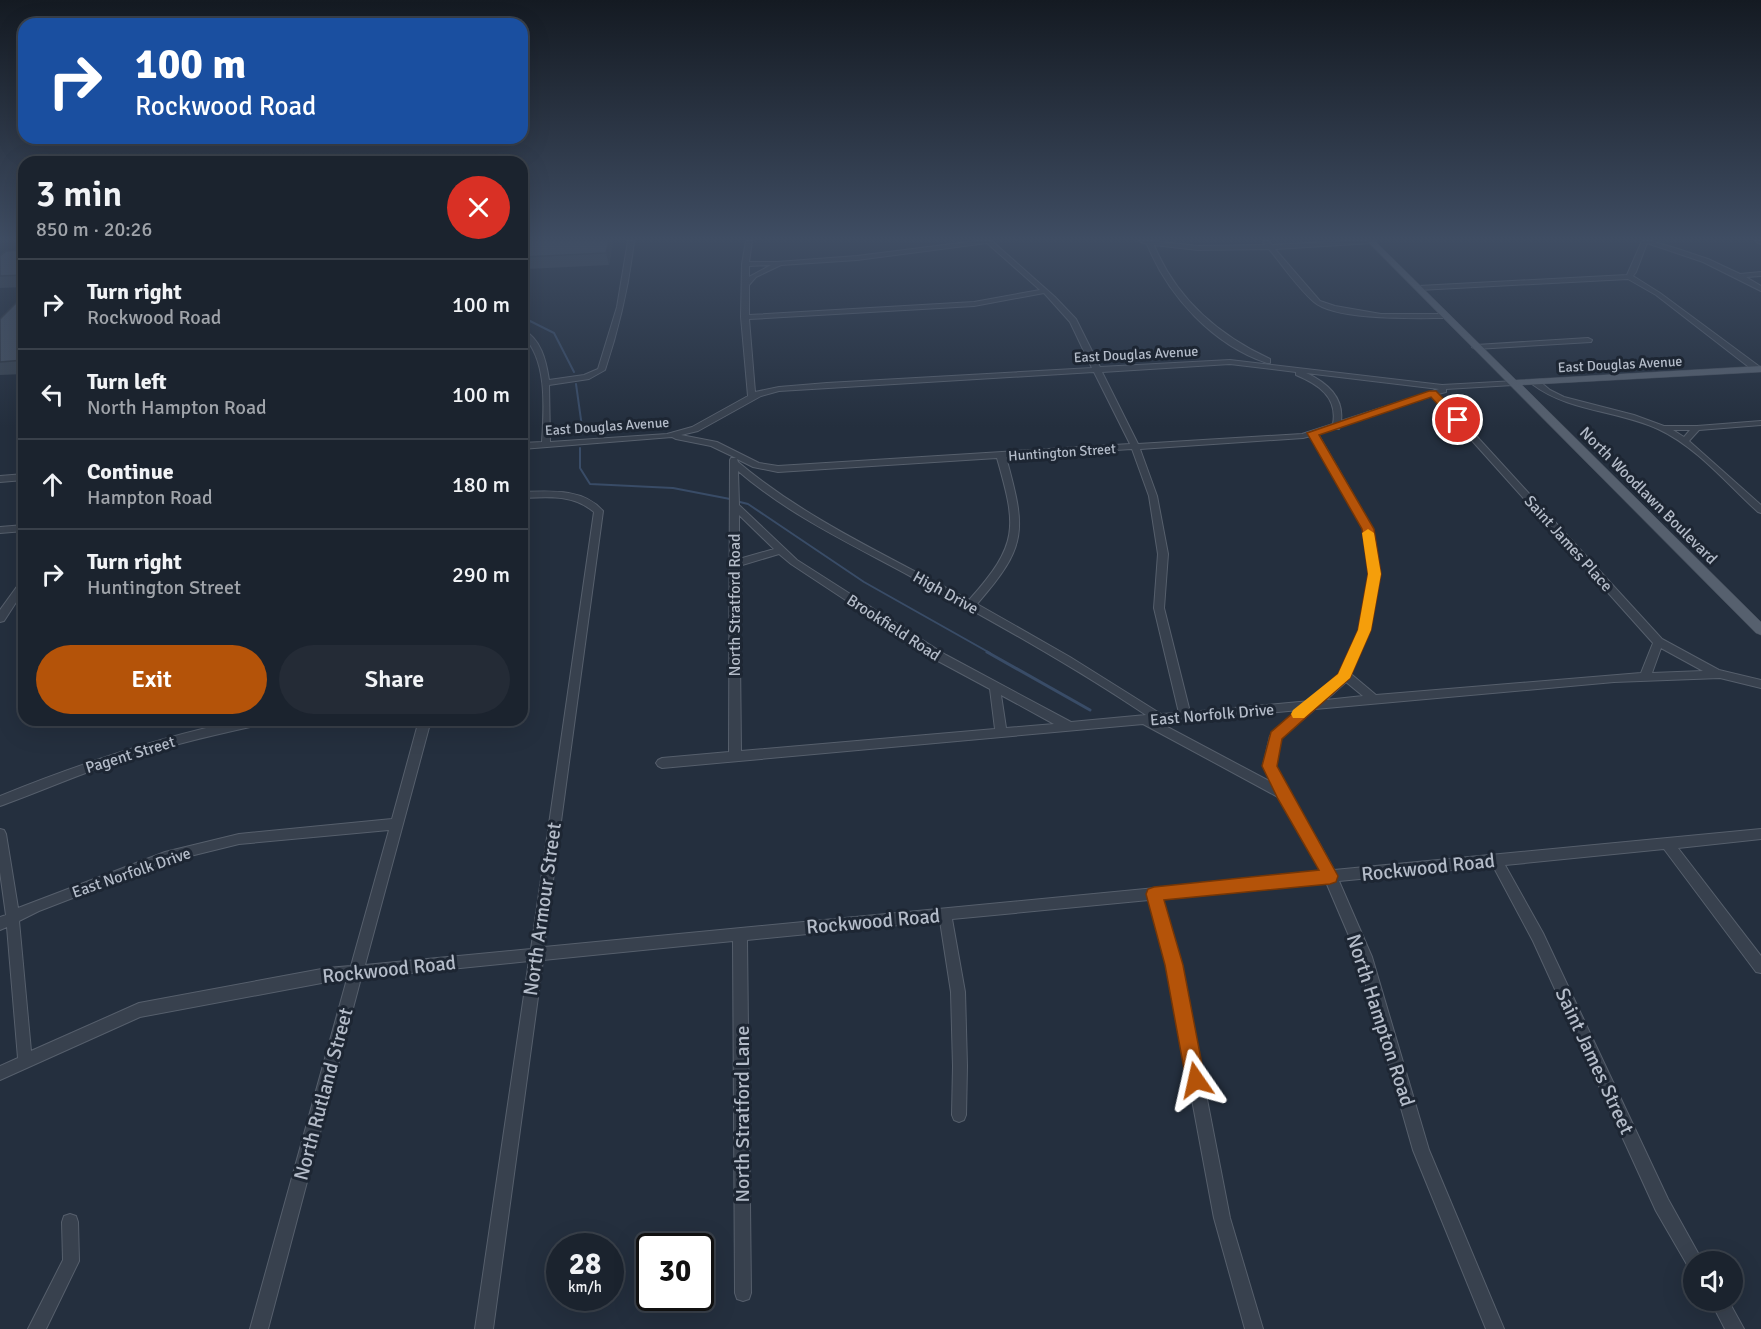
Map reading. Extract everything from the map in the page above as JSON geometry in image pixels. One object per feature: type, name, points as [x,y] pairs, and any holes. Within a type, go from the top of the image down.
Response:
[{"type":"main road","name":"North Woodlawn Boulevard","points":[[1433,303],[1761,630]]},
{"type":"main road","name":"East Douglas Avenue","points":[[1513,383],[1759,369]]},
{"type":"street","points":[[544,383],[586,377],[601,370],[613,337],[620,303]]},
{"type":"street","points":[[745,303],[746,350],[752,398]]},
{"type":"street","points":[[745,317],[979,303]]},
{"type":"street","points":[[1057,303],[1074,321],[1135,447],[1153,496],[1163,554],[1159,608],[1186,717]]},
{"type":"street","points":[[1189,303],[1195,311],[1256,357],[1314,379],[1326,388],[1337,402],[1339,415],[1336,427]]},
{"type":"street","points":[[1320,303],[1338,310],[1375,315],[1446,316]]},
{"type":"street","points":[[1670,303],[1759,369]]},
{"type":"street","points":[[528,336],[534,341],[542,359],[548,425],[546,444]]},
{"type":"street","points":[[1476,347],[1588,340]]},
{"type":"street","name":"East Douglas Avenue","points":[[528,446],[666,436],[695,429],[752,398],[779,389],[818,386],[1230,362],[1280,366],[1442,387],[1513,383]]},
{"type":"street","points":[[1535,382],[1551,395],[1642,419],[1664,429],[1685,441],[1761,510]]},
{"type":"street","name":"Huntington Street","points":[[666,436],[700,439],[753,465],[778,469],[1001,456],[1313,433],[1457,387]]},
{"type":"street","name":"Saint James Place","points":[[1433,393],[1658,642],[1720,674]]},
{"type":"street","points":[[1664,429],[1761,423]]},
{"type":"street","points":[[1685,441],[1697,428]]},
{"type":"street","points":[[1313,433],[1368,529],[1374,574],[1364,630],[1345,675],[1375,700]]},
{"type":"street","points":[[970,605],[1005,564],[1017,533],[1014,499],[1001,456]]},
{"type":"street","name":"North Stratford Road","points":[[735,458],[735,757]]},
{"type":"street","name":"High Drive","points":[[735,458],[760,487],[789,506],[1108,683],[1160,719]]},
{"type":"street","points":[[0,478],[18,477]]},
{"type":"street","name":"North Armour Street","points":[[484,1329],[599,511],[592,504],[580,498],[559,494],[528,495]]},
{"type":"street","name":"Brookfield Road","points":[[734,506],[794,561],[942,658],[1069,727]]},
{"type":"street","points":[[0,530],[18,528]]},
{"type":"street","points":[[734,564],[781,550]]},
{"type":"street","points":[[0,618],[18,592]]},
{"type":"street","points":[[1646,677],[1658,642]]},
{"type":"street","name":"East Norfolk Drive","points":[[662,763],[1646,677],[1720,674],[1761,684]]},
{"type":"street","name":"North Hampton Road","points":[[1345,675],[1312,706],[1299,713],[1276,736],[1269,766],[1283,795],[1330,876],[1365,957],[1421,1150],[1495,1329]]},
{"type":"street","points":[[995,688],[1000,732]]},
{"type":"street","points":[[1144,720],[1283,795]]},
{"type":"street","name":"Pagent Street","points":[[0,801],[122,754],[233,726]]},
{"type":"street","name":"North Rutland Street","points":[[258,1329],[423,726]]},
{"type":"street","name":"East Norfolk Drive","points":[[6,921],[165,857],[239,839],[396,824]]},
{"type":"street","points":[[0,834],[6,921],[25,1061]]},
{"type":"street","name":"Rockwood Road","points":[[0,1073],[139,1010],[327,975],[1761,834]]},
{"type":"street","points":[[1667,843],[1761,967]]},
{"type":"street","name":"Saint James Street","points":[[1496,860],[1538,937],[1662,1204],[1689,1251]]},
{"type":"street","points":[[1154,894],[1174,965],[1222,1218],[1254,1329]]},
{"type":"street","points":[[945,914],[957,993],[960,1065],[959,1115]]},
{"type":"street","name":"North Stratford Lane","points":[[740,934],[743,1293]]},
{"type":"street","points":[[37,1329],[71,1261],[70,1222]]},
{"type":"street","points":[[1724,1311],[1735,1329]]},
{"type":"building","points":[[18,303],[18,360],[0,362],[0,319]]},
{"type":"waterway","points":[[528,320],[554,333],[574,372]]},
{"type":"waterway","points":[[576,384],[583,434]]},
{"type":"waterway","points":[[580,448],[580,468],[590,484],[673,488],[730,499]]},
{"type":"waterway","points":[[740,502],[748,504],[864,582],[990,653]]},
{"type":"waterway","points":[[987,652],[1090,710]]},
{"type":"slow traffic","points":[[1298,714],[1312,706],[1344,678],[1364,630],[1374,574],[1368,533]]},
{"type":"route","points":[[1196,1080],[1174,965],[1154,894],[1330,876],[1283,795],[1269,766],[1276,736],[1299,713],[1312,706],[1344,678],[1364,630],[1374,574],[1368,529],[1313,433],[1433,393],[1458,420]]}]
